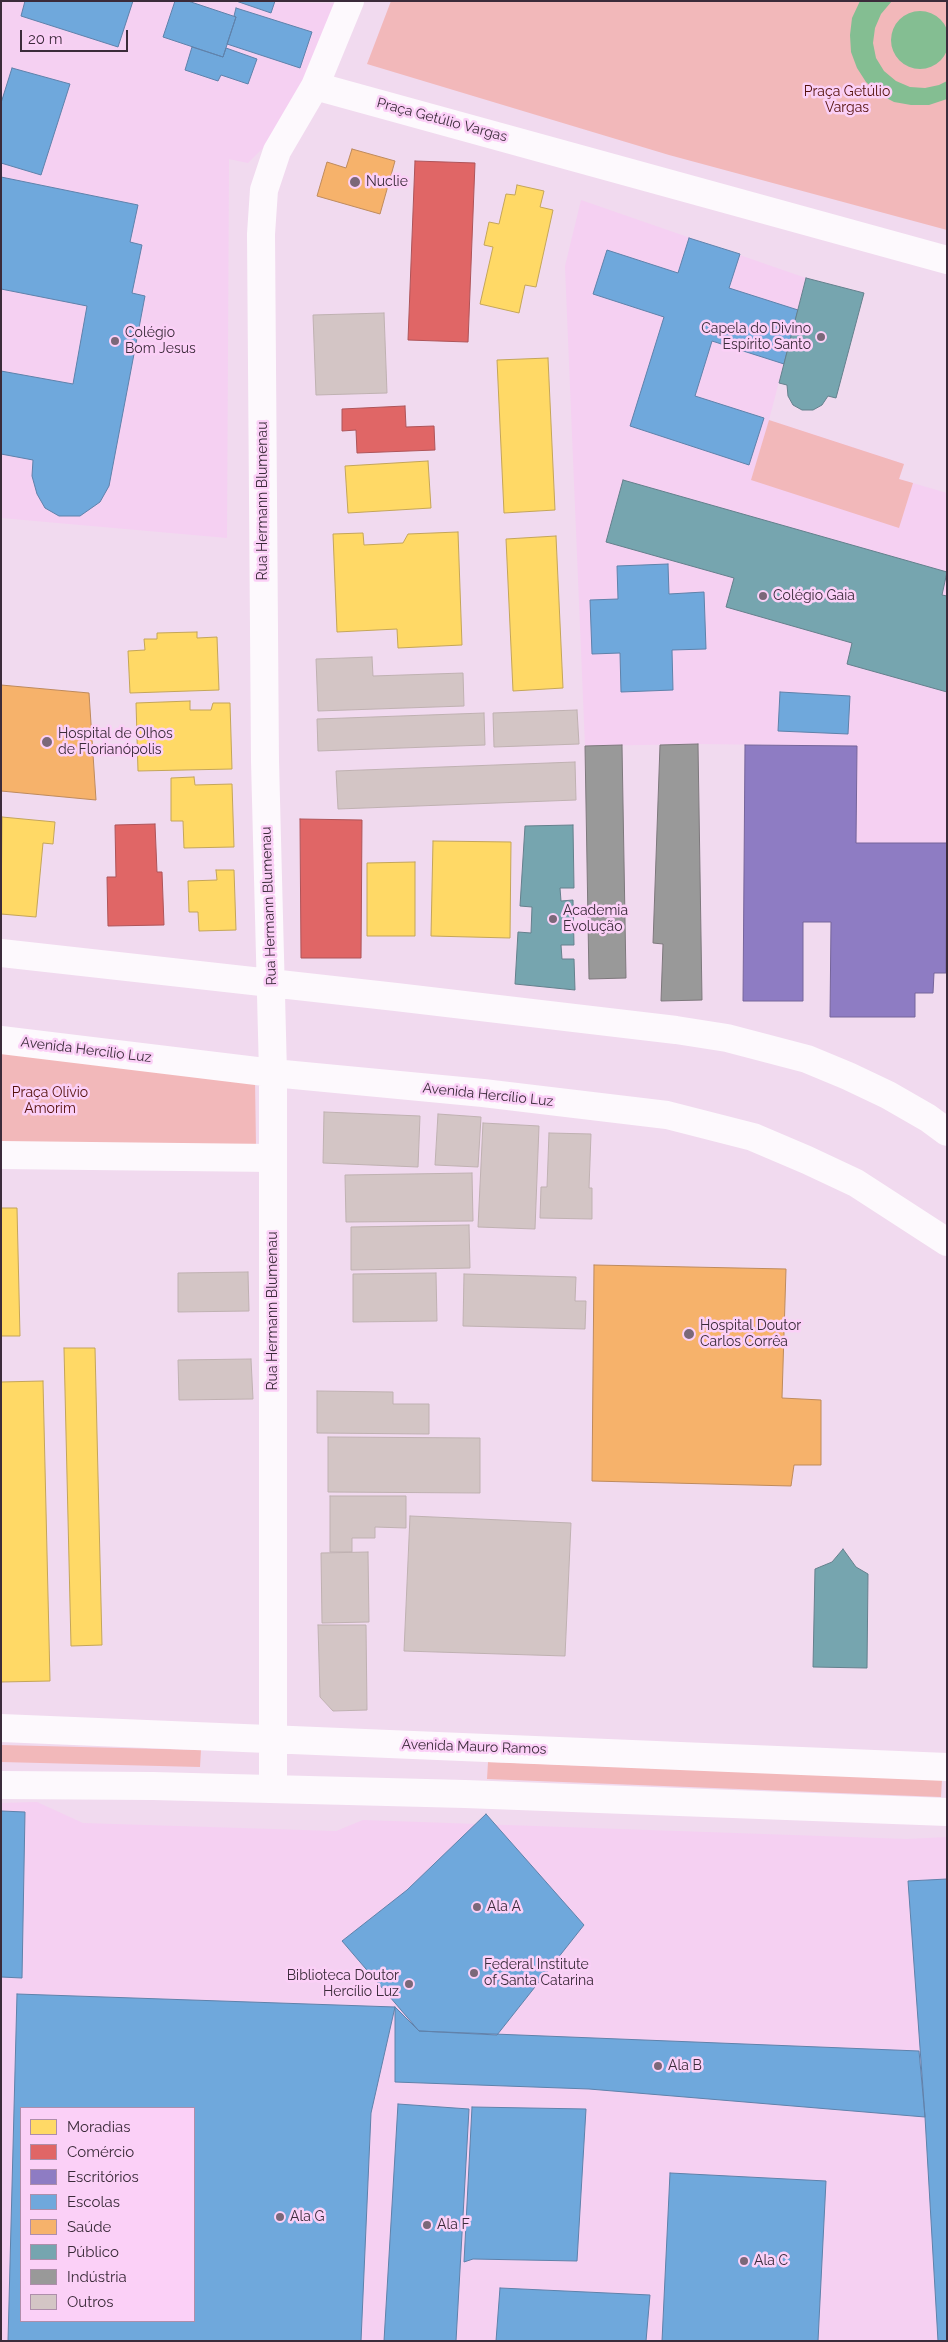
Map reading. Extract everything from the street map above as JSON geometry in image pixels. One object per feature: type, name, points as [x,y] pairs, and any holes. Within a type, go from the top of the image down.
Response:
[{"type":"main road","points":[[315,86],[350,1]]},
{"type":"main road","name":"Praça Getúlio Vargas","points":[[315,86],[947,260]]},
{"type":"main road","name":"Rua Hermann Blumenau","points":[[273,1789],[273,1073],[265,761],[261,234],[264,190],[276,150],[315,86]]},
{"type":"main road","points":[[1,953],[676,1030],[727,1038],[807,1060],[848,1076],[896,1100],[947,1132]]},
{"type":"main road","name":"Avenida Hercílio Luz","points":[[1,1040],[273,1073],[483,1093],[667,1115],[753,1138],[856,1183],[947,1242]]},
{"type":"main road","points":[[1,1155],[273,1158]]},
{"type":"main road","name":"Avenida Mauro Ramos","points":[[1,1728],[947,1767]]},
{"type":"main road","points":[[1,1785],[273,1789],[947,1812]]},
{"type":"shaded area","name":"Colégio Bom Jesus","points":[[1,1],[335,3],[309,72],[272,139],[248,163],[229,159],[227,538],[1,518]]},
{"type":"shaded area","points":[[860,1],[892,1],[881,14],[875,28],[873,43],[876,58],[884,71],[896,81],[910,87],[925,88],[947,81],[947,99],[929,105],[911,105],[894,102],[879,94],[866,82],[857,68],[851,52],[852,18]]},
{"type":"shaded area","points":[[914,11],[926,11],[941,19],[949,34],[949,46],[941,61],[926,69],[914,69],[899,61],[891,46],[891,34],[899,19]]},
{"type":"shaded area","name":"Colégio Gaia","points":[[581,200],[806,278],[769,420],[904,464],[899,479],[947,493],[947,843],[856,843],[857,746],[698,744],[585,746],[565,266]]},
{"type":"shaded area","name":"Federal Institute of Santa Catarina","points":[[37,1802],[83,1823],[336,1831],[363,1820],[907,1839],[947,1837],[947,2341],[1,2341],[1,1803]]},
{"type":"green space","name":"Praça Getúlio Vargas","points":[[391,1],[947,1],[947,230],[669,155],[367,64]]},
{"type":"green space","points":[[769,420],[904,464],[899,479],[913,483],[899,528],[751,480]]},
{"type":"green space","name":"Praça Olívio Amorim","points":[[1,1053],[255,1080],[256,1147],[1,1142]]},
{"type":"green space","points":[[1,1745],[201,1750],[200,1767],[1,1762]]},
{"type":"green space","points":[[488,1762],[942,1779],[941,1797],[487,1779]]},
{"type":"building: Moradias","points":[[517,185],[544,191],[540,207],[553,210],[536,287],[525,285],[519,313],[480,304],[493,247],[484,245],[489,222],[499,224],[506,194],[515,195]]},
{"type":"building: Moradias","points":[[548,358],[555,510],[504,513],[497,360]]},
{"type":"building: Moradias","points":[[428,461],[431,508],[348,513],[345,466]]},
{"type":"building: Moradias","points":[[458,532],[462,645],[398,648],[397,629],[337,632],[333,534],[363,533],[364,545],[403,543],[408,534]]},
{"type":"building: Moradias","points":[[556,536],[563,688],[513,691],[506,539]]},
{"type":"building: Moradias","points":[[197,632],[197,638],[217,637],[219,690],[130,693],[128,651],[145,650],[144,639],[157,639],[157,633]]},
{"type":"building: Moradias","points":[[190,701],[190,710],[211,710],[213,703],[230,703],[232,769],[138,771],[136,703]]},
{"type":"building: Moradias","points":[[194,777],[195,785],[232,784],[234,847],[184,848],[183,821],[171,821],[171,778]]},
{"type":"building: Moradias","points":[[2,817],[55,822],[53,844],[43,843],[36,917],[1,914]]},
{"type":"building: Moradias","points":[[433,841],[511,842],[510,938],[431,936]]},
{"type":"building: Moradias","points":[[415,862],[415,936],[367,936],[367,863]]},
{"type":"building: Moradias","points":[[216,870],[234,870],[236,930],[199,931],[198,912],[189,912],[188,881],[217,880]]},
{"type":"building: Moradias","points":[[1,1208],[17,1208],[20,1336],[1,1336]]},
{"type":"building: Moradias","points":[[64,1348],[95,1348],[102,1645],[71,1646]]},
{"type":"building: Moradias","points":[[43,1381],[50,1681],[1,1682],[1,1382]]},
{"type":"building: Comércio","points":[[415,161],[475,163],[468,342],[408,340]]},
{"type":"building: Comércio","points":[[405,406],[406,427],[434,426],[435,450],[357,453],[356,430],[342,431],[342,409]]},
{"type":"building: Comércio","points":[[300,819],[362,820],[361,958],[301,958]]},
{"type":"building: Comércio","points":[[155,824],[157,872],[162,872],[164,925],[108,926],[107,877],[116,877],[115,825]]},
{"type":"building: Escritórios","points":[[745,745],[857,746],[856,843],[947,843],[946,973],[934,973],[933,993],[915,993],[915,1017],[830,1017],[831,922],[803,922],[803,1001],[743,1001]]},
{"type":"building: Escolas","points":[[25,1],[133,1],[118,47],[21,16]]},
{"type":"building: Escolas","points":[[175,1],[188,1],[236,17],[223,57],[163,37]]},
{"type":"building: Escolas","points":[[236,1],[275,1],[271,13]]},
{"type":"building: Escolas","points":[[236,8],[312,32],[300,68],[227,44],[236,17],[234,16]]},
{"type":"building: Escolas","points":[[192,47],[223,57],[226,48],[257,59],[248,84],[221,75],[218,81],[185,70]]},
{"type":"building: Escolas","points":[[12,68],[70,84],[41,175],[1,163],[1,103]]},
{"type":"building: Escolas","points":[[1,177],[138,205],[130,242],[142,245],[132,293],[145,296],[109,486],[100,502],[80,516],[59,516],[45,508],[37,494],[32,476],[33,460],[1,454],[1,371],[73,384],[87,306],[1,289]]},
{"type":"building: Escolas","points":[[689,238],[740,254],[729,288],[798,310],[784,364],[712,341],[695,396],[764,418],[749,465],[630,426],[664,317],[593,294],[607,250],[678,273]]},
{"type":"building: Escolas","points":[[668,564],[669,594],[704,592],[706,649],[672,650],[673,690],[621,692],[620,653],[592,654],[590,600],[618,599],[617,566]]},
{"type":"building: Escolas","points":[[780,692],[850,696],[848,734],[778,731]]},
{"type":"building: Escolas","points":[[1,1811],[25,1812],[22,1978],[1,1977]]},
{"type":"building: Escolas","name":"Ala A","points":[[486,1814],[584,1925],[497,2035],[419,2031],[342,1941],[407,1890]]},
{"type":"building: Escolas","points":[[947,1879],[947,2341],[938,2341],[925,2117],[908,1881]]},
{"type":"building: Escolas","name":"Ala G","points":[[17,1994],[395,2007],[371,2113],[361,2341],[8,2341]]},
{"type":"building: Escolas","name":"Ala B","points":[[395,2007],[419,2031],[919,2051],[925,2117],[589,2089],[395,2082]]},
{"type":"building: Escolas","name":"Ala F","points":[[398,2104],[469,2109],[456,2341],[384,2341]]},
{"type":"building: Escolas","points":[[472,2107],[586,2109],[577,2261],[473,2259],[464,2262]]},
{"type":"building: Escolas","name":"Ala C","points":[[670,2173],[826,2181],[818,2341],[662,2341]]},
{"type":"building: Escolas","points":[[500,2288],[650,2295],[646,2341],[496,2341]]},
{"type":"building: Saúde","name":"Nuclie","points":[[352,149],[395,161],[380,214],[317,196],[327,162],[346,168]]},
{"type":"building: Saúde","name":"Hospital de Olhos de Florianópolis","points":[[1,685],[89,693],[96,800],[1,791]]},
{"type":"building: Saúde","name":"Hospital Doutor Carlos Corrêa","points":[[594,1265],[786,1269],[782,1398],[821,1400],[821,1465],[794,1465],[791,1486],[592,1481]]},
{"type":"building: Público","name":"Capela do Divino Espírito Santo","points":[[806,278],[864,293],[836,398],[828,396],[822,405],[813,410],[802,410],[793,405],[788,396],[787,385],[779,383]]},
{"type":"building: Público","points":[[623,480],[947,572],[942,595],[947,596],[947,692],[847,664],[852,643],[726,607],[734,578],[606,542]]},
{"type":"building: Público","name":"Academia Evolução","points":[[573,825],[574,888],[560,888],[561,901],[573,900],[574,945],[561,945],[562,959],[574,959],[575,990],[515,984],[518,932],[531,933],[532,907],[520,906],[525,826]]},
{"type":"building: Público","points":[[843,1549],[856,1567],[868,1574],[867,1668],[813,1667],[815,1569],[832,1562]]},
{"type":"building: Indústria","points":[[698,744],[702,1000],[661,1001],[663,944],[653,943],[660,745]]},
{"type":"building: Indústria","points":[[622,745],[626,978],[589,979],[585,746]]},
{"type":"building: Outros","points":[[384,313],[387,393],[316,395],[313,315]]},
{"type":"building: Outros","points":[[372,657],[373,676],[463,673],[464,706],[318,711],[316,659]]},
{"type":"building: Outros","points":[[577,710],[579,744],[494,747],[493,713]]},
{"type":"building: Outros","points":[[484,713],[485,745],[318,751],[317,719]]},
{"type":"building: Outros","points":[[575,762],[576,800],[338,809],[336,771]]},
{"type":"building: Outros","points":[[324,1112],[420,1116],[418,1167],[323,1163]]},
{"type":"building: Outros","points":[[438,1114],[481,1117],[478,1167],[435,1165]]},
{"type":"building: Outros","points":[[483,1123],[539,1126],[535,1229],[478,1227]]},
{"type":"building: Outros","points":[[549,1133],[591,1134],[589,1188],[592,1188],[592,1219],[540,1218],[541,1187],[547,1187]]},
{"type":"building: Outros","points":[[472,1173],[473,1221],[346,1222],[345,1175]]},
{"type":"building: Outros","points":[[469,1225],[470,1268],[351,1270],[351,1227]]},
{"type":"building: Outros","points":[[248,1272],[249,1311],[178,1312],[178,1273]]},
{"type":"building: Outros","points":[[436,1273],[437,1321],[353,1322],[353,1274]]},
{"type":"building: Outros","points":[[464,1274],[576,1277],[575,1301],[586,1301],[585,1329],[463,1326]]},
{"type":"building: Outros","points":[[251,1359],[253,1399],[179,1400],[178,1360]]},
{"type":"building: Outros","points":[[317,1391],[393,1392],[393,1404],[429,1404],[429,1434],[317,1433]]},
{"type":"building: Outros","points":[[328,1437],[480,1438],[480,1493],[328,1492]]},
{"type":"building: Outros","points":[[330,1496],[406,1496],[406,1528],[375,1527],[375,1538],[352,1538],[352,1552],[330,1552]]},
{"type":"building: Outros","points":[[410,1516],[571,1523],[565,1656],[404,1651]]},
{"type":"building: Outros","points":[[368,1552],[369,1622],[322,1623],[321,1553]]},
{"type":"building: Outros","points":[[318,1625],[366,1625],[367,1710],[333,1711],[320,1697]]},
{"type":"place","name":"Nuclie","points":[[355,182]]},
{"type":"place","name":"Capela do Divino Espírito Santo","points":[[821,337]]},
{"type":"place","name":"Colégio Bom Jesus","points":[[115,341]]},
{"type":"place","name":"Colégio Gaia","points":[[763,596]]},
{"type":"place","name":"Hospital de Olhos de Florianópolis","points":[[47,742]]},
{"type":"place","name":"Academia Evolução","points":[[553,919]]},
{"type":"place","name":"Hospital Doutor Carlos Corrêa","points":[[689,1334]]},
{"type":"place","name":"Ala A","points":[[477,1907]]},
{"type":"place","name":"Federal Institute of Santa Catarina","points":[[474,1973]]},
{"type":"place","name":"Biblioteca Doutor Hercílio Luz","points":[[409,1984]]},
{"type":"place","name":"Ala B","points":[[658,2066]]},
{"type":"place","name":"Ala G","points":[[280,2217]]},
{"type":"place","name":"Ala F","points":[[427,2225]]},
{"type":"place","name":"Ala C","points":[[744,2261]]}]
